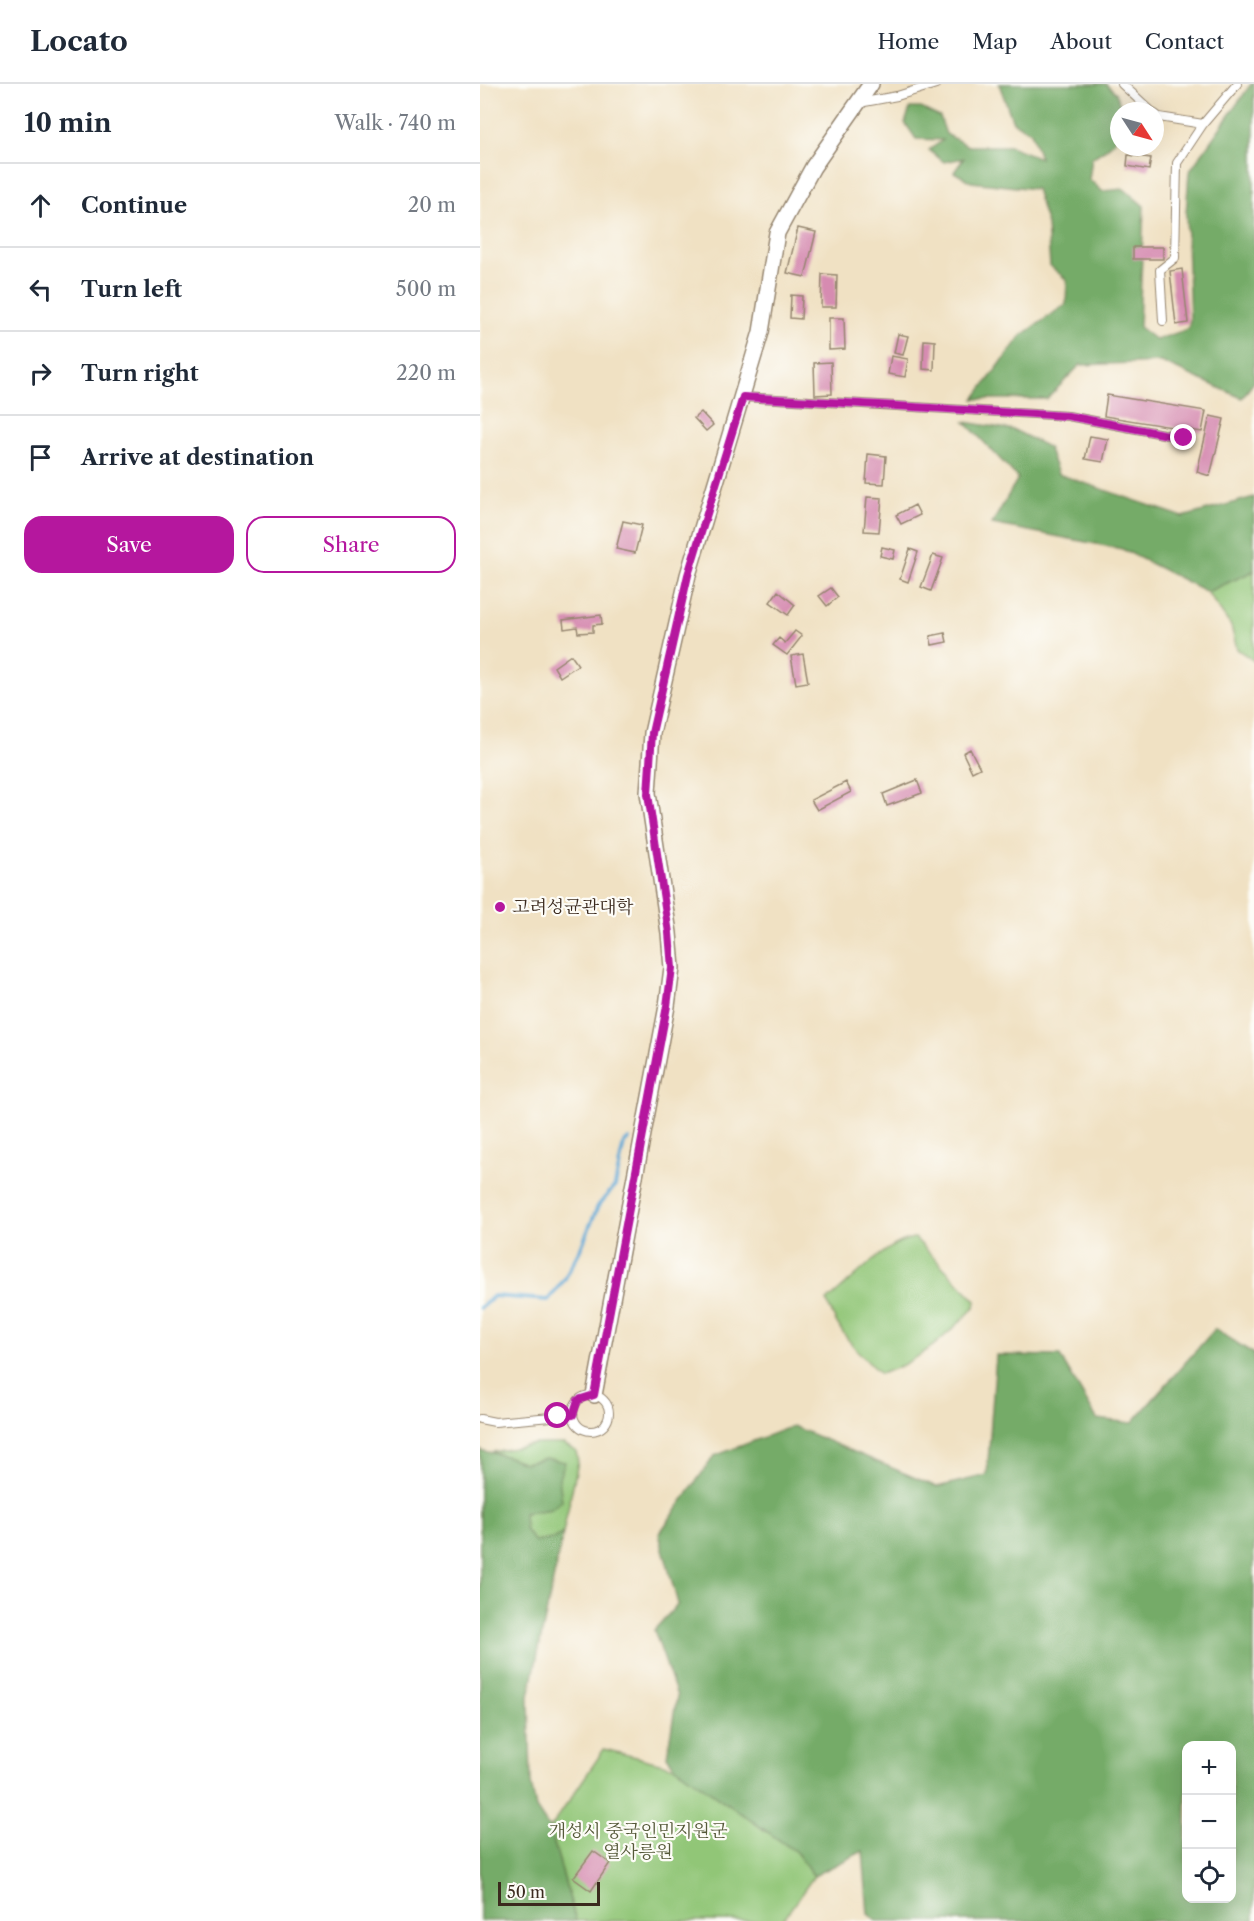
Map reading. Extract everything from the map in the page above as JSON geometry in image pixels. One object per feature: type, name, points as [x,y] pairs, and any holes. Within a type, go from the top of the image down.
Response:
[{"type":"street","points":[[594,1395],[667,1006],[672,968],[648,794],[652,733],[688,575],[761,332],[777,233],[813,166],[871,84]]},
{"type":"lane","points":[[1122,84],[1141,102]]},
{"type":"lane","points":[[1163,321],[1160,270],[1175,258],[1177,163],[1203,124],[1237,84]]},
{"type":"lane","points":[[858,103],[897,96],[931,85]]},
{"type":"lane","points":[[1164,118],[1203,124]]},
{"type":"lane","points":[[743,397],[1068,416],[1184,438]]},
{"type":"lane","points":[[594,1395],[601,1398],[609,1411],[604,1426],[589,1431],[575,1422],[573,1415],[578,1400],[594,1395]]},
{"type":"lane","points":[[480,1419],[495,1422],[520,1421],[573,1415]]},
{"type":"green space","points":[[999,84],[1106,84],[1116,93],[1119,102],[1110,102],[1110,146],[1092,158],[1089,179],[1102,191],[1124,189],[1144,206],[1139,327],[1156,340],[1188,329],[1190,320],[1186,214],[1189,172],[1251,84],[1254,84],[1254,382],[1242,398],[1161,362],[1080,365],[1047,399],[974,399],[1021,336],[1066,304],[1067,280],[1050,266],[1047,225],[1036,189],[971,182],[954,172],[964,158],[944,162],[929,150],[943,140],[916,139],[905,123],[910,108],[921,108],[940,117],[946,134],[968,146],[1010,146],[1040,158],[1031,132],[1013,122]]},
{"type":"green space","points":[[965,422],[1014,430],[1048,447],[1058,474],[1183,517],[1254,497],[1254,571],[1207,592],[1122,549],[992,524],[1018,478]]},
{"type":"green space","points":[[1254,571],[1254,661],[1237,649],[1231,626],[1207,592]]},
{"type":"green space","points":[[915,1238],[976,1301],[975,1307],[932,1347],[908,1363],[880,1374],[843,1332],[827,1301],[881,1254],[893,1246]]},
{"type":"green space","points":[[1215,1329],[1254,1354],[1254,1921],[877,1921],[868,1914],[863,1851],[814,1876],[796,1852],[675,1767],[667,1756],[677,1696],[654,1630],[678,1604],[659,1534],[714,1456],[793,1426],[937,1487],[987,1475],[996,1355],[1060,1356],[1097,1419],[1132,1423]]},
{"type":"green space","points":[[536,1444],[564,1444],[576,1451],[578,1462],[563,1533],[554,1539],[534,1542],[525,1529],[524,1513],[551,1509],[546,1458],[525,1463],[492,1452]]},
{"type":"green space","points":[[480,1450],[524,1463],[546,1458],[565,1462],[559,1478],[562,1501],[551,1509],[524,1513],[525,1529],[534,1542],[554,1539],[563,1533],[529,1696],[531,1784],[536,1808],[550,1829],[576,1921],[480,1921]]},
{"type":"green space","name":"개성시 중국인민지원군 열사릉원","points":[[604,1749],[675,1767],[796,1852],[814,1876],[782,1921],[576,1921],[550,1829]]},
{"type":"building","points":[[1128,156],[1151,158],[1149,170],[1127,166]]},
{"type":"building","points":[[798,228],[816,232],[805,277],[787,273]]},
{"type":"building","points":[[1133,247],[1163,247],[1163,259],[1133,259]]},
{"type":"building","points":[[1182,269],[1188,323],[1176,325],[1170,271]]},
{"type":"building","points":[[822,274],[837,275],[836,307],[821,307]]},
{"type":"building","points":[[791,295],[802,296],[801,319],[790,318]]},
{"type":"building","points":[[829,318],[844,318],[845,349],[829,350]]},
{"type":"building","points":[[898,334],[908,336],[903,355],[894,353]]},
{"type":"building","points":[[924,340],[935,341],[934,370],[923,369]]},
{"type":"building","points":[[891,356],[908,359],[905,377],[888,374]]},
{"type":"building","points":[[831,362],[832,394],[815,395],[814,363]]},
{"type":"building","points":[[1107,395],[1206,411],[1202,432],[1104,416]]},
{"type":"building","points":[[701,412],[713,425],[706,431],[694,418]]},
{"type":"building","points":[[1210,416],[1224,419],[1210,476],[1197,472]]},
{"type":"building","points":[[1090,436],[1108,439],[1103,462],[1085,459]]},
{"type":"building","points":[[868,454],[886,456],[884,484],[866,483]]},
{"type":"building","points":[[867,497],[882,498],[879,532],[864,531]]},
{"type":"building","points":[[915,505],[920,515],[901,524],[896,515]]},
{"type":"building","points":[[623,521],[642,525],[635,553],[616,549]]},
{"type":"building","points":[[882,547],[895,550],[893,559],[880,556]]},
{"type":"building","points":[[910,549],[918,552],[908,582],[900,579]]},
{"type":"building","points":[[933,555],[943,558],[931,591],[921,587]]},
{"type":"building","points":[[831,588],[838,597],[827,606],[819,596]]},
{"type":"building","points":[[778,591],[795,605],[788,615],[770,602]]},
{"type":"building","points":[[601,615],[602,624],[593,625],[593,632],[578,633],[577,627],[564,629],[563,620]]},
{"type":"building","points":[[795,631],[802,636],[787,655],[773,645],[779,638],[785,643]]},
{"type":"building","points":[[945,633],[947,642],[932,645],[930,636]]},
{"type":"building","points":[[803,654],[808,682],[796,684],[791,656]]},
{"type":"building","points":[[571,655],[578,665],[560,677],[554,667]]},
{"type":"building","points":[[970,749],[980,768],[972,772],[963,753]]},
{"type":"building","points":[[917,780],[922,793],[887,806],[883,794]]},
{"type":"building","points":[[846,782],[851,792],[817,810],[811,800]]},
{"type":"building","points":[[593,1851],[610,1863],[591,1891],[573,1878]]},
{"type":"waterway","points":[[480,1308],[494,1296],[548,1300],[564,1280],[581,1248],[598,1206],[615,1186],[624,1143],[629,1139]]},
{"type":"place","name":"고려성균관대학","points":[[500,907]]},
{"type":"route","points":[[558,1416],[573,1415],[574,1406],[578,1400],[585,1395],[594,1395],[667,1006],[672,968],[669,933],[648,794],[652,733],[688,575],[743,397],[1068,416],[1184,438]]}]
